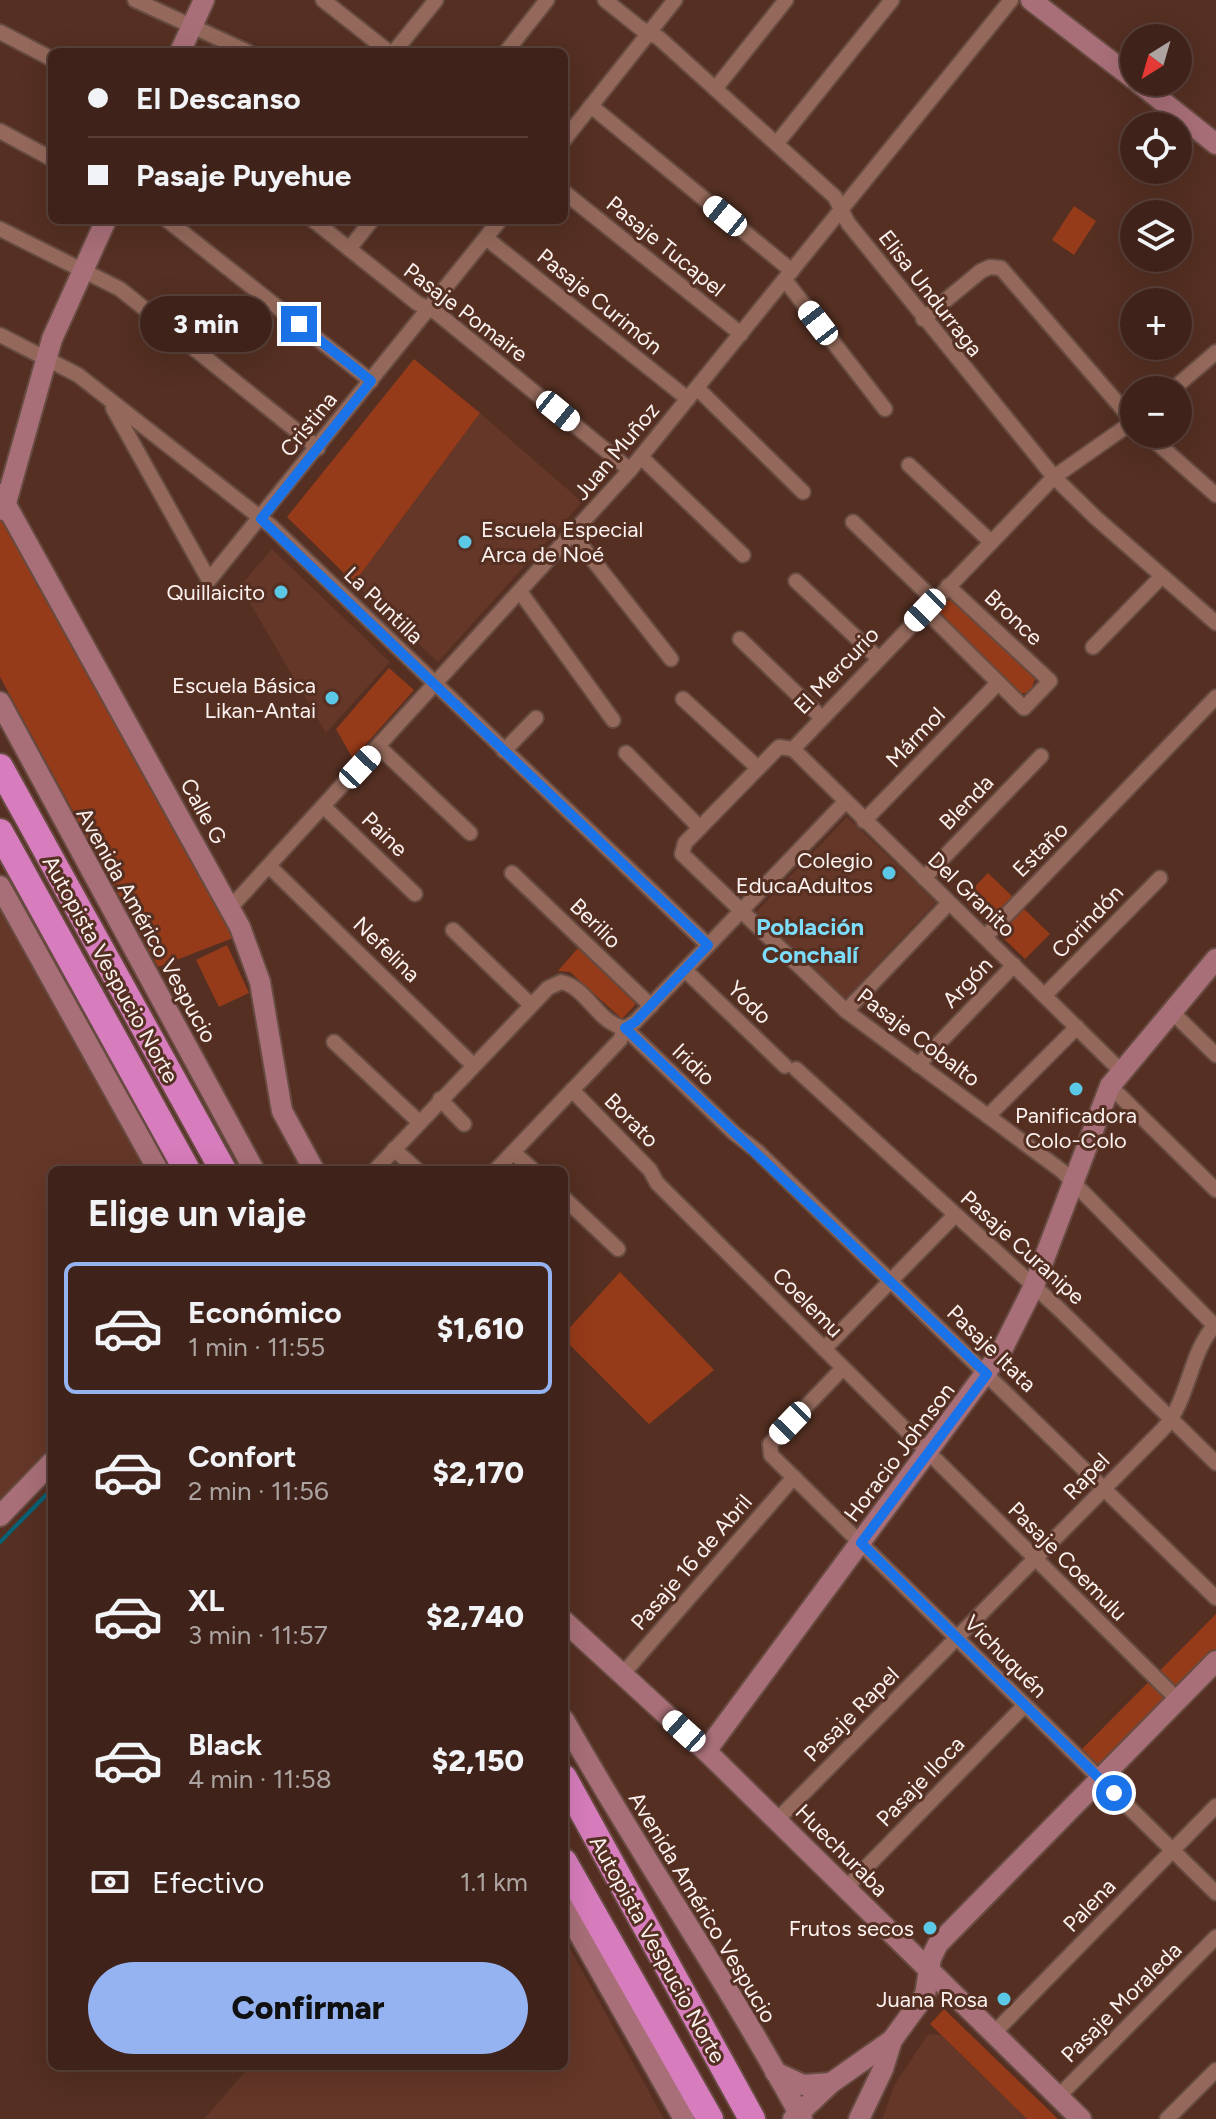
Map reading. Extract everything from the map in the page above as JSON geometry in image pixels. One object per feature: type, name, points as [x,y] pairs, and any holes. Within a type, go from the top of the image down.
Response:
[{"type":"highway","points":[[0,748],[27,819]]},
{"type":"highway","name":"Autopista Vespucio Norte","points":[[0,767],[221,1166]]},
{"type":"highway","name":"Autopista Vespucio Norte","points":[[0,832],[185,1166]]},
{"type":"highway","name":"Autopista Vespucio Norte","points":[[568,1785],[752,2119]]},
{"type":"highway","name":"Autopista Vespucio Norte","points":[[568,1869],[710,2119]]},
{"type":"street","points":[[135,0],[239,48]]},
{"type":"street","points":[[182,48],[204,0]]},
{"type":"street","points":[[323,0],[387,48]]},
{"type":"street","points":[[395,48],[436,0]]},
{"type":"street","points":[[509,48],[547,0]]},
{"type":"street","name":"Elisa Undurraga","points":[[605,0],[650,32],[835,197],[848,223],[923,319],[1054,477],[1216,623]]},
{"type":"street","points":[[568,135],[675,0]]},
{"type":"street","points":[[715,89],[786,0]]},
{"type":"street","points":[[777,143],[892,0]]},
{"type":"street","name":"Juan Muñoz","points":[[230,908],[574,536],[1011,0]]},
{"type":"street","points":[[1031,0],[1120,68]]},
{"type":"street","points":[[0,32],[48,57]]},
{"type":"street","points":[[1156,96],[1216,144]]},
{"type":"street","points":[[591,106],[788,275],[885,409]]},
{"type":"street","points":[[0,131],[48,157]]},
{"type":"street","name":"Pasaje Tucapel","points":[[568,195],[741,334]]},
{"type":"street","points":[[2,506],[47,356],[104,224]]},
{"type":"street","points":[[172,224],[371,381]]},
{"type":"street","name":"Pasaje Pomaire","points":[[318,224],[630,470]]},
{"type":"street","points":[[349,249],[369,224]]},
{"type":"street","name":"Cristina","points":[[109,399],[209,580],[497,224]]},
{"type":"street","points":[[0,229],[127,294],[318,448]]},
{"type":"street","name":"Pasaje Curimón","points":[[486,238],[692,393],[803,492]]},
{"type":"street","points":[[923,319],[981,271],[990,267],[1001,268],[1120,406]]},
{"type":"street","name":"La Puntilla","points":[[0,335],[47,356],[109,399],[261,519],[708,945]]},
{"type":"street","points":[[1192,376],[1212,362]]},
{"type":"street","name":"El Mercurio","points":[[682,850],[779,747],[793,749],[1054,477],[1120,432]]},
{"type":"street","points":[[1163,448],[1216,495]]},
{"type":"street","points":[[641,457],[743,555]]},
{"type":"street","points":[[909,465],[991,542]]},
{"type":"street","name":"Calle G","points":[[2,506],[230,908],[260,982],[282,1111],[312,1166]]},
{"type":"street","points":[[853,522],[998,683]]},
{"type":"street","points":[[574,536],[671,659]]},
{"type":"street","points":[[1093,647],[1162,576]]},
{"type":"street","points":[[796,581],[878,658]]},
{"type":"street","name":"Bronce","points":[[948,586],[1050,681],[1024,708],[998,683]]},
{"type":"street","points":[[521,593],[613,720]]},
{"type":"street","points":[[740,639],[821,717]]},
{"type":"street","name":"Mármol","points":[[864,821],[998,683]]},
{"type":"street","name":"Estaño","points":[[985,937],[1127,793],[1216,697]]},
{"type":"street","points":[[683,699],[758,768]]},
{"type":"street","name":"Avenida Américo Vespucio","points":[[0,702],[252,1166]]},
{"type":"street","points":[[504,751],[536,718]]},
{"type":"street","points":[[379,747],[470,833]]},
{"type":"street","name":"Del Granito","points":[[793,749],[1077,1027],[1115,1078],[1216,1190]]},
{"type":"street","points":[[626,753],[700,828]]},
{"type":"street","name":"Blenda","points":[[924,878],[1041,756]]},
{"type":"street","points":[[500,1166],[620,1040],[625,1028],[651,1006],[845,802]]},
{"type":"street","name":"Paine","points":[[324,807],[415,894]]},
{"type":"street","name":"Pasaje Cobalto","points":[[682,850],[846,1011],[1072,1182],[1215,1326]]},
{"type":"street","name":"Nefelina","points":[[269,866],[473,1065]]},
{"type":"street","name":"Berilio","points":[[512,873],[651,1006]]},
{"type":"street","name":"Corindón","points":[[1045,995],[1160,878]]},
{"type":"street","points":[[0,886],[156,1166]]},
{"type":"street","points":[[846,1011],[949,903]]},
{"type":"street","points":[[453,930],[531,1005]]},
{"type":"street","name":"Horacio Johnson","points":[[706,1751],[987,1374],[1014,1330],[1033,1288],[1115,1078],[1216,959]]},
{"type":"street","name":"Argón","points":[[918,1065],[1014,965]]},
{"type":"street","name":"Yodo","points":[[685,970],[790,1067]]},
{"type":"street","points":[[379,1166],[552,985],[566,982],[613,1024],[625,1028]]},
{"type":"street","points":[[1171,1011],[1216,1055]]},
{"type":"street","points":[[988,1116],[1077,1027]]},
{"type":"street","name":"Iridio","points":[[625,1028],[734,1133]]},
{"type":"street","points":[[334,1042],[419,1122]]},
{"type":"street","name":"Pasaje Curanipe","points":[[790,1067],[1033,1288],[1216,1463]]},
{"type":"street","name":"Borato","points":[[572,1090],[650,1170],[657,1183]]},
{"type":"street","points":[[440,1099],[464,1124]]},
{"type":"street","name":"Pasaje Itata","points":[[734,1133],[757,1151],[1216,1598]]},
{"type":"street","points":[[394,1149],[413,1166]]},
{"type":"street","points":[[513,1152],[529,1166]]},
{"type":"street","name":"Coelemu","points":[[657,1183],[928,1453]]},
{"type":"street","points":[[568,1202],[618,1249]]},
{"type":"street","points":[[824,1349],[954,1216]]},
{"type":"street","name":"Rapel","points":[[957,1639],[1171,1419],[1205,1339],[1215,1326]]},
{"type":"street","name":"Vichuquén","points":[[843,1368],[769,1448],[794,1477],[1216,1893]]},
{"type":"street","name":"Pasaje Coemulu","points":[[928,1453],[1178,1700]]},
{"type":"street","points":[[0,1516],[48,1466]]},
{"type":"street","name":"Pasaje 16 de Abril","points":[[621,1676],[794,1477]]},
{"type":"street","name":"Huechuraba","points":[[568,1625],[706,1751],[1081,2119]]},
{"type":"street","name":"Pasaje Rapel","points":[[777,1820],[957,1639]]},
{"type":"street","points":[[798,2117],[831,2083],[892,2040],[925,1995],[931,1958],[938,1944],[1216,1661]]},
{"type":"street","name":"Pasaje Iloca","points":[[846,1888],[1025,1705]]},
{"type":"street","name":"Avenida Américo Vespucio","points":[[568,1727],[631,1838],[703,1949],[798,2117]]},
{"type":"street","name":"Palena","points":[[993,2034],[1216,1806]]},
{"type":"street","points":[[568,1914],[684,2119]]},
{"type":"street","name":"Pasaje Moraleda","points":[[1058,2097],[1216,1937]]},
{"type":"street","points":[[859,2119],[883,2069],[892,2040]]},
{"type":"street","points":[[1167,2119],[1216,2070]]},
{"type":"street","points":[[774,2071],[803,2085],[831,2083]]},
{"type":"shaded area","points":[[1074,206],[1096,221],[1074,255],[1052,240]]},
{"type":"shaded area","points":[[414,359],[480,413],[354,583],[287,517]]},
{"type":"shaded area","name":"Escuela Especial Arca de Noé","points":[[480,413],[582,502],[438,662],[354,583]]},
{"type":"shaded area","points":[[0,512],[233,938],[158,967],[0,677]]},
{"type":"shaded area","name":"Escuela Básica Likan-Antai","points":[[272,549],[390,662],[326,733],[240,586]]},
{"type":"shaded area","points":[[948,594],[1036,677],[1030,692],[1019,694],[932,611]]},
{"type":"shaded area","points":[[389,668],[414,690],[353,759],[336,729]]},
{"type":"shaded area","points":[[847,817],[936,902],[844,1000],[755,913]]},
{"type":"shaded area","points":[[988,873],[1015,899],[990,925],[963,899]]},
{"type":"shaded area","points":[[1022,907],[1050,934],[1025,959],[997,932]]},
{"type":"shaded area","points":[[0,908],[149,1166],[48,1166],[48,1464],[0,1517]]},
{"type":"shaded area","points":[[227,945],[249,993],[219,1007],[196,960]]},
{"type":"shaded area","points":[[578,948],[636,1004],[622,1019],[570,972],[558,971]]},
{"type":"shaded area","points":[[620,1272],[714,1370],[649,1424],[568,1343],[568,1330]]},
{"type":"shaded area","points":[[1216,1614],[1216,1651],[1101,1768],[1082,1749]]},
{"type":"shaded area","points":[[568,1945],[664,2119],[204,2119],[247,2070],[568,2070]]},
{"type":"shaded area","points":[[944,2009],[1058,2119],[1027,2119],[930,2024]]},
{"type":"shaded area","points":[[928,2034],[941,2035],[1027,2119],[882,2119],[895,2084]]},
{"type":"waterway","points":[[0,1542],[48,1493]]},
{"type":"place","name":"Escuela Especial Arca de Noé","points":[[465,542]]},
{"type":"place","name":"Quillaicito","points":[[281,592]]},
{"type":"place","name":"Escuela Básica Likan-Antai","points":[[332,698]]},
{"type":"place","name":"Colegio EducaAdultos","points":[[889,873]]},
{"type":"place","name":"Panificadora Colo-Colo","points":[[1076,1089]]},
{"type":"place","name":"Frutos secos","points":[[930,1928]]},
{"type":"place","name":"Juana Rosa","points":[[1004,1999]]},
{"type":"district","name":"Población Conchalí","points":[[810,941]]},
{"type":"route","points":[[299,324],[371,381],[261,519],[708,945],[635,1022],[625,1028],[987,1374],[861,1543],[1114,1793]]}]
